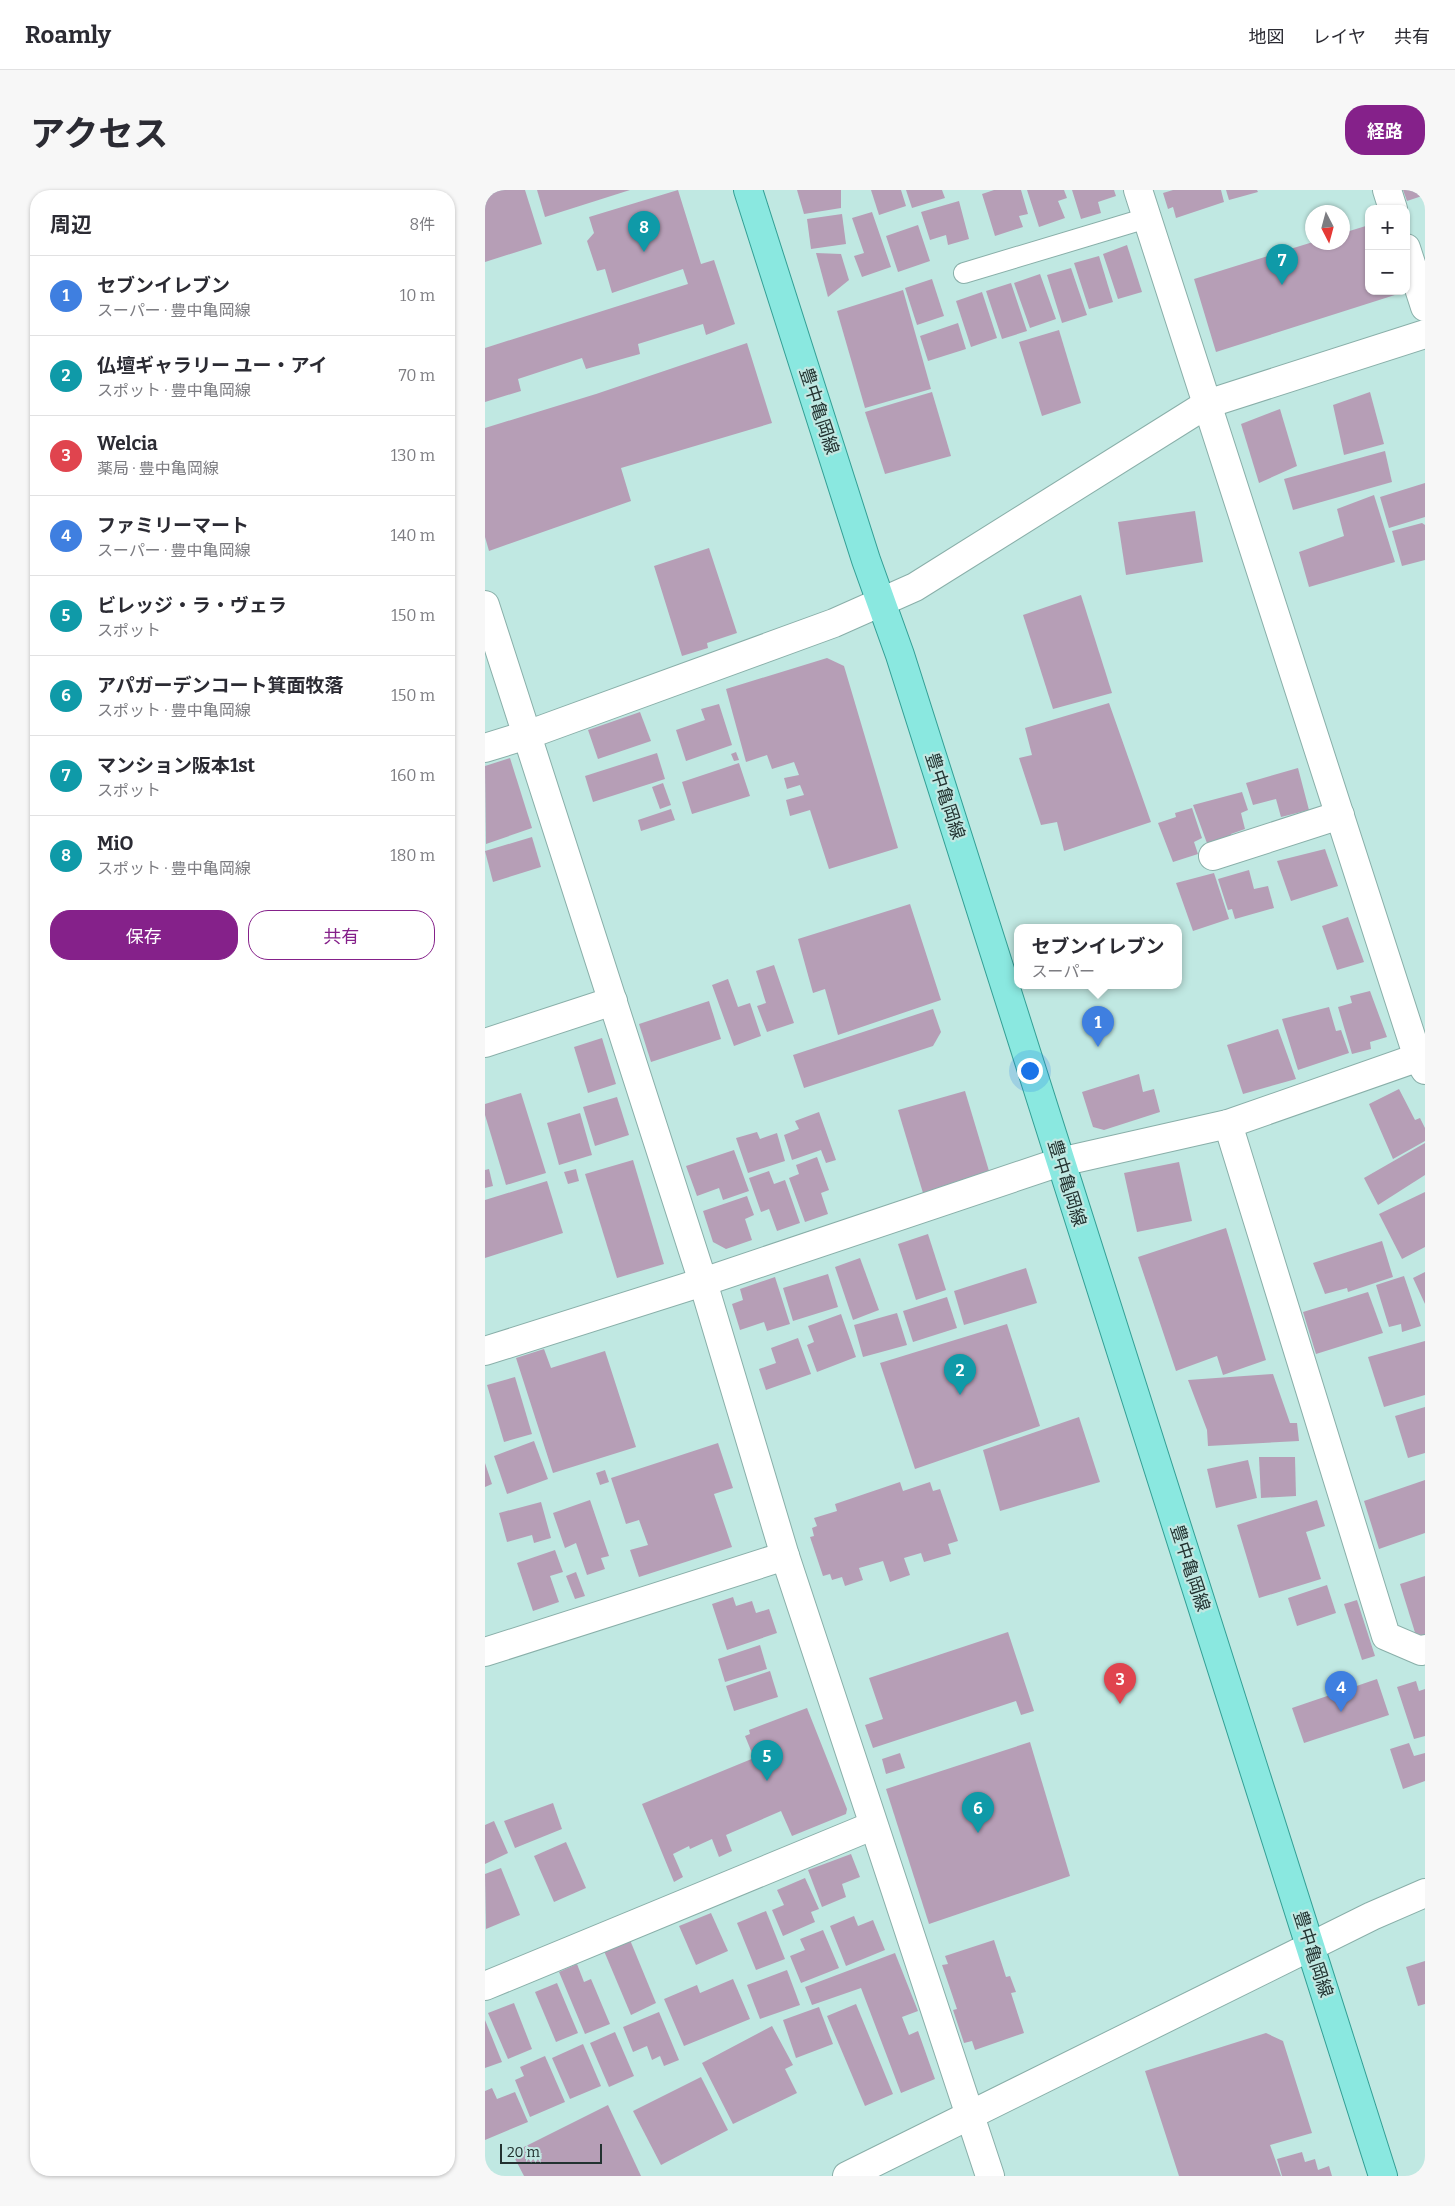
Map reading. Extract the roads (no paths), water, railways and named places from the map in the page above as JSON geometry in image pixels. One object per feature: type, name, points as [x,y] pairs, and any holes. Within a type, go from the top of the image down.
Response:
[{"type":"main road","name":"豊中亀岡線","points":[[748,190],[906,674],[1281,1854],[1309,1948],[1383,2176]]},
{"type":"street","points":[[485,1351],[703,1282],[1060,1162],[1228,1124],[1423,1061],[1340,816],[1138,190]]},
{"type":"street","points":[[1387,190],[1392,205]]},
{"type":"street","points":[[1407,250],[1425,307]]},
{"type":"street","points":[[485,748],[527,735],[834,623],[915,587],[1207,404],[1425,334]]},
{"type":"street","points":[[485,605],[703,1282],[785,1556],[872,1826],[990,2176]]},
{"type":"street","points":[[1213,856],[1340,816]]},
{"type":"street","points":[[485,1043],[613,1001]]},
{"type":"street","points":[[1228,1124],[1386,1636],[1421,1651],[1425,1649]]},
{"type":"street","points":[[485,1652],[785,1556]]},
{"type":"street","points":[[485,1986],[872,1826]]},
{"type":"street","points":[[847,2176],[1372,1916],[1425,1893]]},
{"type":"lane","points":[[964,273],[1147,218]]},
{"type":"place","name":"MiO","points":[[644,252]]},
{"type":"place","name":"マンション阪本1st","points":[[1282,285]]},
{"type":"place","name":"セブンイレブン","points":[[1098,1047]]},
{"type":"place","name":"仏壇ギャラリー ユー・アイ","points":[[960,1395]]},
{"type":"place","name":"Welcia","points":[[1120,1704]]},
{"type":"place","name":"ファミリーマート","points":[[1341,1712]]},
{"type":"place","name":"ビレッジ・ラ・ヴェラ","points":[[767,1781]]},
{"type":"place","name":"アパガーデンコート箕面牧落","points":[[978,1833]]}]
